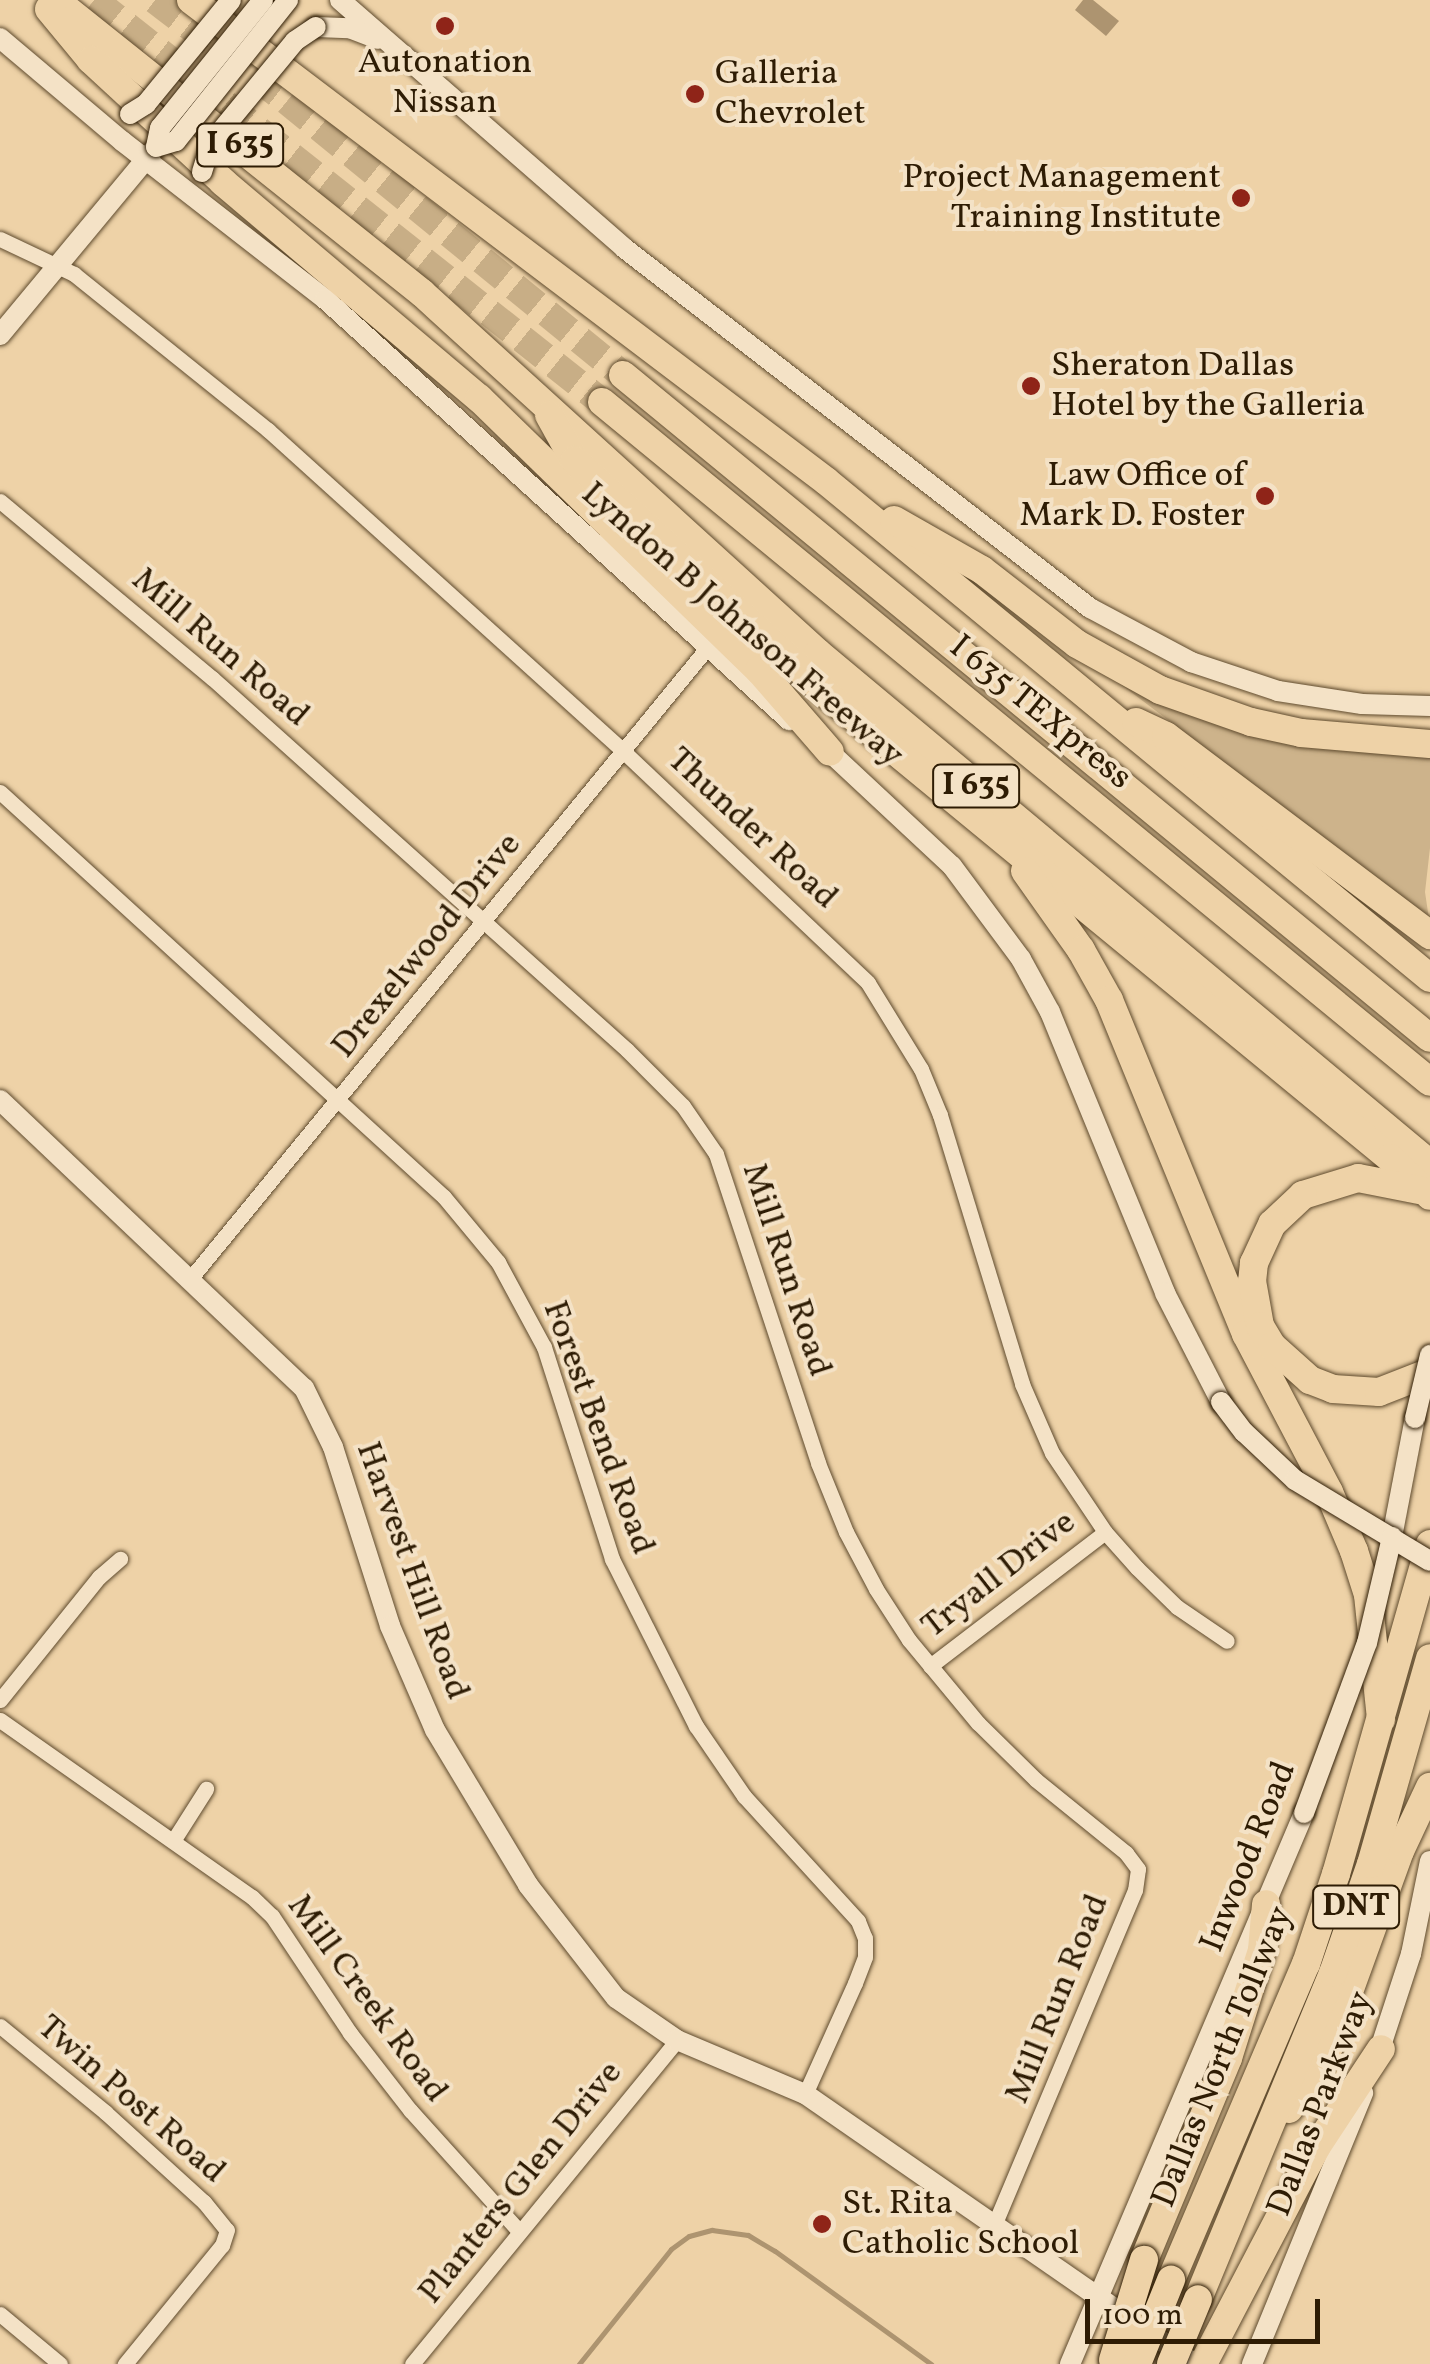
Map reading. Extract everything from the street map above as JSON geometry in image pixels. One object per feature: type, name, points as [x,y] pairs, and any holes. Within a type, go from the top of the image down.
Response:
[{"type":"highway","points":[[42,0],[91,60],[223,182],[478,398],[615,528],[760,670],[830,752]]},
{"type":"highway","name":"Lyndon B Johnson Freeway","points":[[55,0],[287,182],[535,392],[818,653],[1428,1184]]},
{"type":"highway","name":"I 635","points":[[191,0],[826,481],[1430,978]]},
{"type":"highway","name":"I 635 TEXpress","points":[[623,375],[1430,1038]]},
{"type":"highway","points":[[535,392],[574,460],[818,687],[1390,1158],[1428,1184]]},
{"type":"highway","name":"I 635 TEXpress","points":[[602,402],[1430,1082]]},
{"type":"highway","points":[[826,481],[982,570],[1077,644],[1160,690],[1250,722],[1302,732],[1430,744]]},
{"type":"highway","points":[[1098,705],[1166,736],[1430,935]]},
{"type":"highway","points":[[1003,842],[1081,950],[1109,1000],[1246,1334],[1329,1492],[1368,1595],[1381,1719]]},
{"type":"highway","points":[[1428,1184],[1358,1178],[1303,1195],[1272,1224],[1254,1263],[1252,1281],[1254,1304],[1266,1336],[1289,1366],[1310,1380],[1333,1390],[1379,1392],[1430,1372]]},
{"type":"highway","name":"Dallas North Tollway","points":[[1121,2363],[1171,2280],[1306,1964],[1430,1544]]},
{"type":"highway","name":"Dallas North Tollway","points":[[1170,2364],[1333,1972],[1371,1864],[1430,1658]]},
{"type":"highway","points":[[1260,2149],[1325,2058],[1400,1852],[1430,1787]]},
{"type":"highway","points":[[1121,2363],[1144,2260],[1234,2042],[1262,1950],[1266,1904]]},
{"type":"highway","points":[[1204,2364],[1317,2146],[1381,2049]]},
{"type":"main road","points":[[63,94],[93,111],[130,114],[146,104],[231,0]]},
{"type":"main road","points":[[0,335],[151,154],[160,128],[262,0]]},
{"type":"main road","points":[[151,154],[176,142],[288,0]]},
{"type":"main road","points":[[340,0],[639,260],[1090,608],[1191,662],[1278,691],[1362,704],[1430,706]]},
{"type":"main road","points":[[206,204],[202,172],[211,143],[295,41],[316,27],[332,25],[362,32],[397,49]]},
{"type":"main road","name":"Lyndon B Johnson Freeway","points":[[0,38],[63,94],[151,154],[206,204],[325,299],[952,866],[1021,959],[1057,1030],[1166,1293],[1221,1402],[1244,1432],[1295,1480],[1430,1561]]},
{"type":"main road","name":"Harvest Hill Road","points":[[0,1100],[282,1363],[320,1414],[412,1680],[498,1840],[586,1964],[616,1998],[678,2040],[806,2094],[1195,2364]]},
{"type":"main road","name":"Inwood Road","points":[[1070,2364],[1304,1813],[1358,1671],[1392,1537],[1430,1356]]},
{"type":"main road","name":"Dallas Parkway","points":[[1252,2364],[1381,2049],[1407,1968],[1430,1861]]},
{"type":"street","name":"Thunder Road","points":[[0,238],[74,274],[268,430],[834,946],[895,1022],[921,1068],[945,1128],[1034,1415],[1052,1452],[1105,1532],[1177,1607],[1227,1641]]},
{"type":"street","name":"Mill Run Road","points":[[0,501],[212,678],[670,1092],[716,1154],[818,1463],[846,1532],[876,1589],[930,1666],[978,1723],[1036,1780],[1126,1853],[1138,1869],[1135,1890],[994,2225]]},
{"type":"street","name":"Drexelwood Drive","points":[[190,1279],[707,648]]},
{"type":"street","name":"Forest Bend Road","points":[[0,792],[444,1197],[498,1262],[544,1347],[612,1559],[686,1710],[744,1796],[858,1922],[865,1938],[865,1957],[806,2094]]},
{"type":"street","name":"Tryall Drive","points":[[930,1666],[1105,1532]]},
{"type":"street","points":[[0,1700],[100,1578],[120,1560]]},
{"type":"street","name":"Mill Creek Road","points":[[0,1720],[173,1840],[272,1916],[398,2095],[519,2232]]},
{"type":"street","points":[[173,1840],[206,1789]]},
{"type":"street","name":"Twin Post Road","points":[[0,2026],[106,2112],[204,2202],[227,2230],[222,2245],[125,2364]]},
{"type":"street","name":"Planters Glen Drive","points":[[412,2364],[678,2040]]},
{"type":"street","points":[[0,2314],[60,2364]]},
{"type":"shaded area","points":[[1083,0],[1093,0],[1119,21],[1106,36],[1075,10]]},
{"type":"shaded area","points":[[1111,677],[1430,754],[1430,848],[1425,892],[1430,926],[1359,864]]},
{"type":"waterway","points":[[579,2364],[671,2249],[689,2236],[712,2230],[748,2235],[775,2251],[931,2364]]},
{"type":"tunnel","points":[[94,0],[602,402]]},
{"type":"tunnel","points":[[155,0],[287,101],[623,375]]},
{"type":"place","name":"Autonation Nissan","points":[[445,26]]},
{"type":"place","name":"Galleria Chevrolet","points":[[695,94]]},
{"type":"place","name":"Project Management Training Institute","points":[[1241,198]]},
{"type":"place","name":"Sheraton Dallas Hotel by the Galleria","points":[[1031,386]]},
{"type":"place","name":"Law Office of Mark D. Foster","points":[[1265,496]]},
{"type":"place","name":"St. Rita Catholic School","points":[[822,2224]]}]
